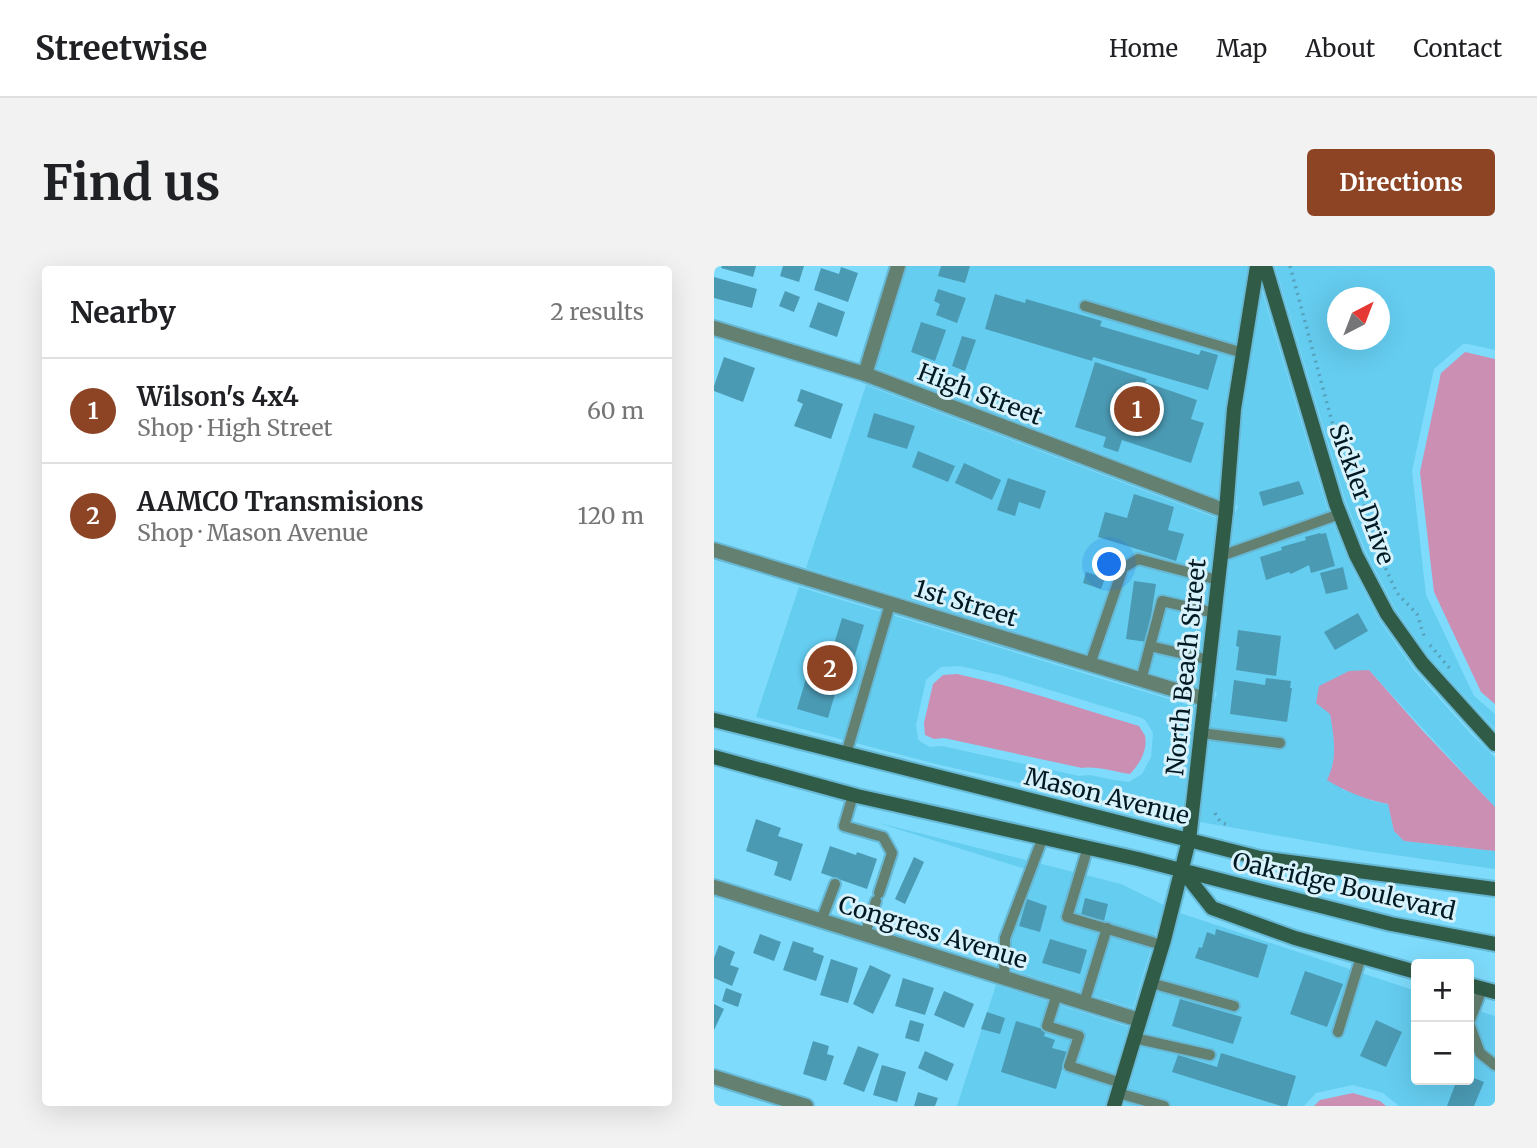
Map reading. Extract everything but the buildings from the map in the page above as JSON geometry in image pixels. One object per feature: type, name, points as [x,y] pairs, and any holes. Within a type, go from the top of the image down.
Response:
[{"type":"street","points":[[865,374],[898,266]]},
{"type":"street","name":"North Beach Street","points":[[1118,1094],[1162,945],[1189,840],[1226,512],[1234,409],[1257,266]]},
{"type":"street","name":"Sickler Drive","points":[[1265,266],[1340,514],[1356,555],[1387,614],[1422,663],[1495,744]]},
{"type":"street","name":"High Street","points":[[714,328],[865,374],[1226,512]]},
{"type":"street","name":"1st Street","points":[[714,551],[1205,699]]},
{"type":"street","name":"Mason Avenue","points":[[714,720],[1260,858],[1495,889]]},
{"type":"street","points":[[714,757],[853,795],[1182,870],[1212,908],[1295,938],[1411,970]]},
{"type":"street","name":"Oakridge Boulevard","points":[[1182,870],[1391,924],[1495,944]]},
{"type":"street","name":"Congress Avenue","points":[[714,887],[1139,1020]]},
{"type":"street","points":[[714,1077],[806,1106]]},
{"type":"lane","points":[[1085,306],[1243,353]]},
{"type":"lane","points":[[1221,556],[1340,514]]},
{"type":"lane","points":[[1090,664],[1123,568],[1138,559],[1218,580]]},
{"type":"lane","points":[[1141,680],[1162,601],[1215,613]]},
{"type":"lane","points":[[846,754],[890,604]]},
{"type":"lane","points":[[1150,646],[1209,660]]},
{"type":"lane","points":[[1201,733],[1280,743]]},
{"type":"lane","points":[[853,795],[844,826],[883,837],[892,852],[865,934]]},
{"type":"lane","points":[[1004,978],[1006,938],[1043,837]]},
{"type":"lane","points":[[1088,847],[1068,916],[1162,945]]},
{"type":"lane","points":[[821,921],[835,884]]},
{"type":"lane","points":[[1084,1003],[1107,928]]},
{"type":"lane","points":[[1338,1032],[1361,957]]},
{"type":"lane","points":[[1150,983],[1234,1006]]},
{"type":"lane","points":[[1471,1022],[1482,989]]},
{"type":"lane","points":[[1057,994],[1047,1026],[1079,1036],[1069,1066],[1118,1094],[1156,1105]]},
{"type":"lane","points":[[1474,1037],[1480,1053],[1495,1065]]},
{"type":"lane","points":[[1134,1038],[1210,1055]]},
{"type":"path","points":[[1290,266],[1345,470],[1366,502],[1361,515],[1397,593],[1417,614],[1426,640],[1452,670]]},
{"type":"path","points":[[1215,813],[1218,820],[1231,825]]},
{"type":"shaded area","points":[[907,266],[1248,266],[1226,401],[1218,498],[876,368]]},
{"type":"shaded area","points":[[1275,266],[1495,266],[1495,350],[1463,344],[1434,369],[1412,471],[1426,595],[1474,696],[1495,714],[1495,729],[1429,657],[1395,608],[1365,550],[1345,499]]},
{"type":"shaded area","points":[[1262,291],[1327,508],[1348,560],[1379,620],[1414,670],[1495,757],[1495,807],[1369,670],[1330,714],[1335,740],[1334,767],[1343,790],[1388,804],[1394,831],[1404,841],[1495,851],[1495,869],[1366,851],[1200,822],[1217,693],[1235,513],[1238,506],[1243,409]]},
{"type":"shaded area","points":[[1465,352],[1495,359],[1495,704],[1481,692],[1434,592],[1420,472],[1441,373]]},
{"type":"shaded area","points":[[866,385],[1216,518],[1197,687],[806,568]]},
{"type":"shaded area","points":[[799,587],[1195,707],[1182,819],[940,765],[756,717]],"holes":[[[960,666],[1000,675],[1142,718],[1153,733],[1151,757],[1142,774],[1129,782],[1090,775],[1079,776],[942,746],[930,747],[918,739],[916,725],[926,680],[941,667]]]},
{"type":"shaded area","points":[[1369,670],[1495,807],[1495,851],[1404,841],[1394,831],[1388,804],[1357,795],[1327,780],[1333,764],[1334,739],[1330,714],[1316,703],[1319,686],[1349,671]]},
{"type":"shaded area","points":[[957,674],[1026,691],[1139,726],[1146,741],[1142,757],[1130,774],[1100,768],[1082,768],[925,735],[924,723],[933,684],[943,675]]},
{"type":"shaded area","points":[[875,822],[1121,884],[1164,905],[1133,1008],[1002,967],[1032,871]]},
{"type":"shaded area","points":[[1180,913],[1411,989],[1411,1085],[1474,1085],[1474,1010],[1495,1016],[1495,1106],[1399,1106],[1383,1093],[1353,1085],[1316,1093],[1304,1106],[1124,1106]]},
{"type":"shaded area","points":[[996,985],[1128,1027],[1105,1106],[957,1106]]},
{"type":"shaded area","points":[[1353,1093],[1380,1101],[1386,1106],[1314,1106],[1320,1100]]},
{"type":"place","name":"Wilson's 4x4","points":[[1137,409]]},
{"type":"place","name":"AAMCO Transmisions","points":[[830,668]]}]
